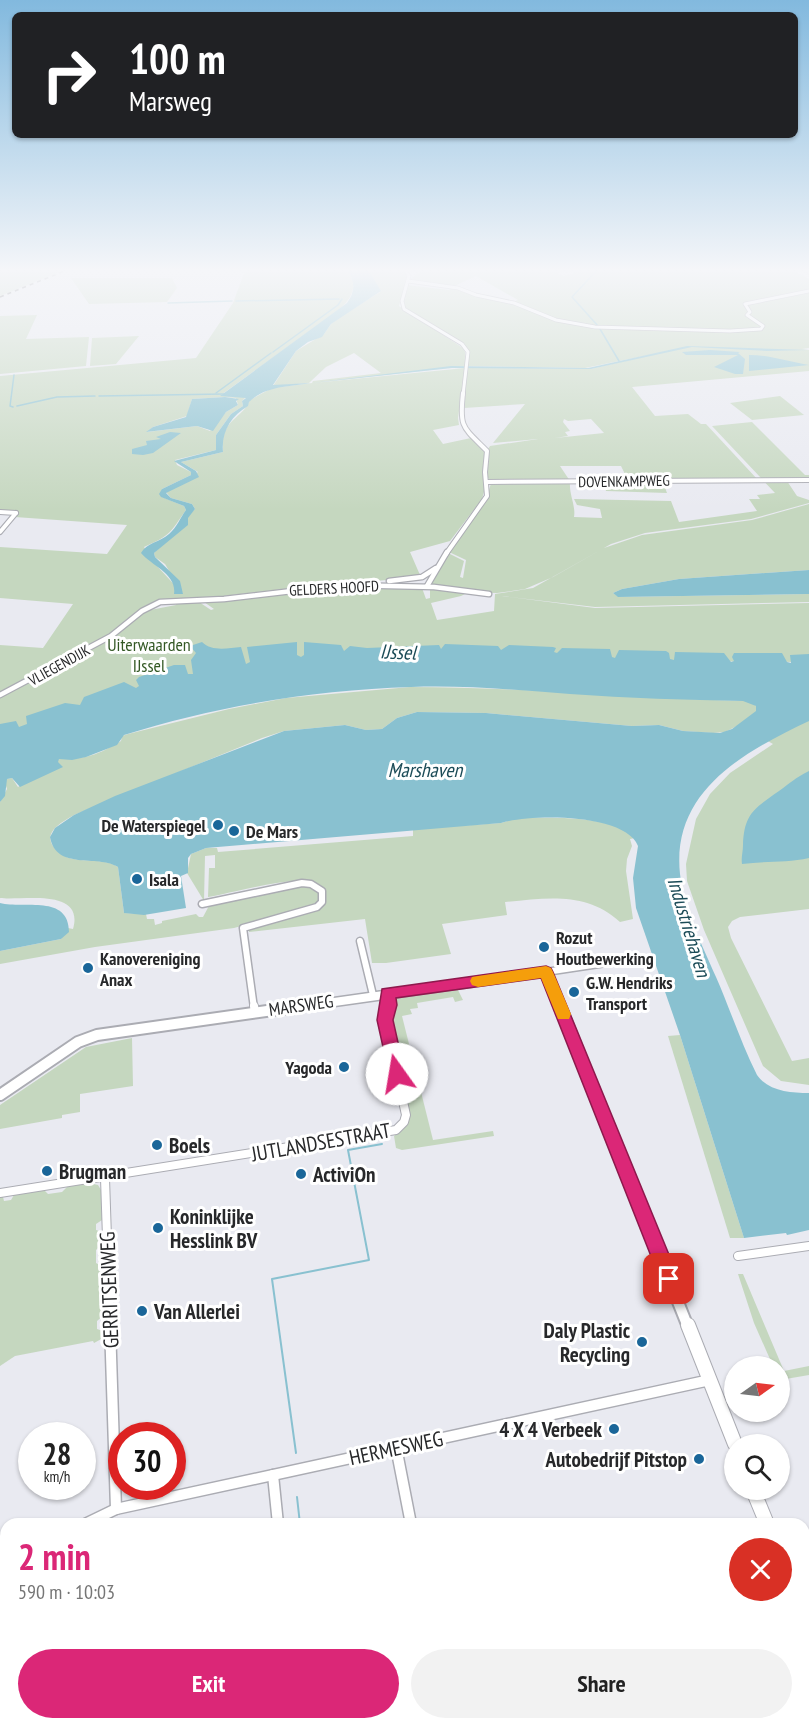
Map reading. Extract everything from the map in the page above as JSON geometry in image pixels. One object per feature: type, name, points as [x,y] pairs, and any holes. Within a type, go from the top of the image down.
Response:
[{"type":"street","points":[[427,586],[453,542],[487,496],[487,451],[464,428],[460,417],[468,352],[466,349]]},
{"type":"street","name":"DOVENKAMPWEG","points":[[487,482],[809,480]]},
{"type":"street","points":[[0,512],[16,513],[0,532]]},
{"type":"street","points":[[343,585],[413,579],[441,565]]},
{"type":"street","name":"GELDERS HOOFD","points":[[178,600],[224,599],[343,585],[427,586],[489,594]]},
{"type":"street","name":"VLIEGENDIJK","points":[[0,695],[111,636],[150,606],[160,602],[178,600]]},
{"type":"street","points":[[202,904],[302,883],[311,884],[322,891],[322,902],[317,907],[243,928],[255,1012]]},
{"type":"street","points":[[360,940],[373,995]]},
{"type":"street","name":"MARSWEG","points":[[0,1095],[88,1038],[373,995],[619,962]]},
{"type":"street","points":[[546,972],[731,1434]]},
{"type":"street","name":"JUTLANDSESTRAAT","points":[[105,1178],[396,1130],[405,1122],[406,1115],[385,1020],[389,1005],[388,993]]},
{"type":"street","points":[[0,1193],[105,1178]]},
{"type":"street","name":"GERRITSENWEG","points":[[105,1178],[116,1509]]},
{"type":"street","points":[[738,1256],[809,1246]]},
{"type":"street","name":"HERMESWEG","points":[[98,1518],[116,1509],[710,1380]]},
{"type":"street","points":[[396,1447],[410,1518]]},
{"type":"street","points":[[273,1475],[277,1518]]},
{"type":"street","points":[[757,1500],[765,1518]]},
{"type":"green space","points":[[0,349],[88,349],[86,366],[0,374]]},
{"type":"green space","points":[[91,349],[129,349],[116,364],[90,366]]},
{"type":"green space","points":[[202,349],[285,349],[221,395],[246,397],[242,401],[243,406],[231,414],[216,435],[216,450],[175,460],[177,465],[191,472],[191,475],[162,489],[162,497],[184,506],[186,510],[170,532],[144,547],[157,566],[183,594],[165,564],[155,557],[154,553],[195,509],[192,504],[171,498],[166,492],[198,472],[181,462],[223,452],[223,441],[228,426],[250,400],[272,388],[312,383],[313,381],[381,373],[354,353],[326,367],[309,383],[273,386],[300,349],[463,349],[465,366],[313,383],[465,368],[459,425],[433,430],[443,444],[471,438],[484,451],[482,499],[450,541],[410,552],[420,575],[152,603],[106,637],[0,693],[0,645],[43,648],[73,604],[0,598],[0,547],[107,554],[127,525],[15,517],[18,512],[0,511],[0,376],[196,358]],"holes":[[[236,398],[238,405],[226,412],[210,431],[197,426],[147,432],[153,427],[187,416],[192,399]]]},
{"type":"green space","points":[[467,349],[804,349],[802,349],[809,350],[809,371],[632,387],[655,416],[688,414],[701,424],[706,424],[758,480],[628,480],[621,466],[560,466],[570,481],[491,481],[487,477],[490,446],[538,439],[493,443],[525,404],[464,408],[467,368],[591,369],[668,351],[585,368],[467,366],[469,353]],"holes":[[[564,419],[568,421],[591,419],[604,433],[555,438],[568,436],[565,432],[570,431],[563,422]]]},
{"type":"green space","points":[[780,396],[804,415],[752,420],[730,403]]},
{"type":"green space","points":[[752,422],[805,475],[809,475],[809,479],[787,481],[797,496],[809,500],[809,503],[751,519],[645,533],[605,548],[642,535],[752,520],[809,504],[809,570],[679,579],[622,589],[613,593],[619,597],[809,594],[809,602],[595,607],[502,596],[595,608],[809,603],[809,662],[671,661],[555,655],[0,737],[0,696],[105,639],[145,611],[176,605],[177,602],[199,602],[211,610],[214,609],[204,602],[320,587],[422,588],[426,599],[430,598],[430,582],[448,553],[464,561],[460,577],[463,578],[466,560],[449,552],[486,502],[491,483],[570,482],[574,517],[602,518],[600,509],[577,505],[574,499],[671,501],[679,522],[757,511],[749,499],[760,499],[757,495],[775,493],[712,426]],"holes":[[[551,578],[533,588],[495,594],[494,611],[437,620],[431,603],[465,594],[462,592],[497,593],[525,589]]]},
{"type":"green space","points":[[604,482],[663,482],[667,493],[606,491]]},
{"type":"green space","name":"Uiterwaarden IJssel","points":[[410,687],[749,701],[759,708],[809,706],[809,909],[740,917],[732,921],[728,927],[731,938],[792,1061],[809,1058],[809,1085],[781,1081],[763,1066],[704,930],[687,881],[686,864],[696,819],[710,794],[730,773],[773,744],[739,725],[725,732],[713,733],[683,731],[659,725],[632,726],[486,713],[417,712],[397,718],[382,729],[366,730],[345,725],[284,731],[262,738],[74,815],[56,827],[51,841],[60,853],[67,857],[102,861],[118,867],[124,913],[146,914],[147,919],[154,919],[155,925],[162,921],[196,914],[203,917],[210,904],[305,884],[318,891],[320,899],[315,905],[234,928],[95,947],[0,964],[0,951],[61,939],[68,928],[73,929],[74,916],[70,907],[49,899],[0,898],[0,802],[7,789],[6,779],[12,778],[18,787],[59,759],[92,755],[121,741],[122,736],[229,709],[286,698]]},
{"type":"green space","points":[[517,818],[596,821],[624,830],[635,838],[630,839],[632,846],[627,859],[626,871],[633,919],[620,922],[594,905],[565,899],[505,902],[507,915],[442,924],[451,954],[372,963],[365,919],[249,932],[254,926],[311,912],[323,903],[325,898],[323,890],[317,884],[290,881],[208,897],[209,868],[215,868],[215,855],[205,856],[204,901],[187,873],[191,854],[206,848],[217,848],[218,852],[413,836],[413,829],[501,823]]},
{"type":"green space","points":[[457,988],[463,1000],[455,1002],[453,997],[417,1003],[418,1008],[410,1009],[412,1014],[402,1016],[433,1140],[493,1131],[494,1136],[402,1150],[396,1148],[394,1136],[406,1126],[410,1116],[389,1026],[393,998],[413,992]]},
{"type":"green space","points":[[680,1035],[744,1238],[730,1238],[668,1036]]},
{"type":"green space","points":[[132,1038],[133,1086],[80,1094],[80,1112],[62,1115],[62,1118],[0,1129],[0,1105],[86,1047]]},
{"type":"green space","points":[[89,1183],[98,1185],[101,1190],[102,1220],[96,1224],[96,1230],[102,1232],[103,1243],[96,1250],[96,1263],[103,1267],[105,1314],[97,1321],[97,1329],[103,1331],[105,1337],[94,1343],[93,1341],[15,1356],[0,1366],[0,1197],[3,1197],[4,1201],[11,1200],[14,1195],[44,1190],[48,1194],[62,1192],[67,1187]]},
{"type":"green space","points":[[738,1274],[743,1274],[778,1356],[769,1356],[754,1323]]},
{"type":"green space","points":[[809,1366],[809,1375],[790,1378],[790,1370]]},
{"type":"water","points":[[285,349],[299,349],[273,385],[310,383],[277,388],[255,397],[228,425],[223,452],[181,462],[196,471],[199,477],[166,493],[171,498],[192,504],[195,509],[188,518],[188,525],[154,553],[155,557],[180,581],[183,594],[174,594],[172,581],[168,576],[141,553],[146,547],[169,534],[186,510],[184,506],[161,497],[159,494],[162,489],[191,475],[191,472],[174,461],[216,450],[216,435],[231,414],[243,406],[242,401],[246,398],[220,396]]},
{"type":"water","points":[[675,349],[684,349],[591,369],[452,368],[312,383],[451,366],[588,368]]},
{"type":"water","points":[[724,349],[809,350],[767,351]]},
{"type":"water","points":[[710,350],[740,352],[738,353],[745,359],[743,374],[735,374],[714,367],[738,355],[686,355],[682,352]]},
{"type":"water","points":[[749,355],[772,357],[809,365],[749,371]]},
{"type":"water","points":[[225,397],[239,399],[236,401],[238,405],[226,412],[213,431],[197,426],[146,432],[153,427],[186,417],[192,399]]},
{"type":"water","points":[[170,432],[181,433],[153,453],[132,454],[132,449],[147,445],[146,441],[161,439],[156,437]]},
{"type":"water","points":[[809,570],[809,594],[618,597],[613,593],[622,589],[679,579]]},
{"type":"water","name":"Marshaven","points":[[202,642],[215,648],[241,647],[246,664],[250,662],[247,647],[297,642],[297,655],[301,657],[304,655],[304,642],[341,645],[344,651],[350,646],[367,648],[439,645],[441,649],[445,644],[498,646],[501,650],[509,645],[553,647],[556,648],[554,652],[557,653],[562,648],[610,649],[612,657],[615,658],[619,650],[666,651],[670,659],[674,660],[675,652],[724,653],[731,662],[734,661],[732,657],[734,653],[782,653],[787,662],[791,663],[790,655],[809,654],[809,721],[738,760],[700,797],[688,819],[680,845],[680,874],[685,900],[694,927],[757,1075],[773,1088],[787,1092],[809,1093],[809,1230],[787,1235],[786,1233],[744,1238],[680,1035],[636,908],[633,878],[638,846],[630,835],[615,827],[576,819],[533,818],[501,823],[206,848],[191,854],[188,858],[188,873],[181,876],[186,908],[144,915],[124,913],[118,867],[109,863],[69,858],[54,848],[50,837],[55,828],[74,815],[115,796],[284,731],[345,725],[366,730],[382,729],[397,718],[417,712],[486,713],[632,726],[659,725],[683,731],[720,733],[732,729],[756,711],[756,706],[743,701],[635,698],[451,687],[375,689],[302,696],[230,708],[124,735],[117,745],[86,757],[72,760],[59,759],[58,762],[63,767],[20,787],[12,778],[7,779],[5,796],[0,802],[0,724],[16,721],[19,727],[27,724],[26,716],[65,703],[80,705],[84,697],[124,682],[136,688],[139,686],[136,680],[139,677],[174,665],[185,665],[188,674],[193,674],[191,660],[196,653],[190,646]]},
{"type":"water","points":[[809,771],[809,858],[742,864],[744,834],[752,812],[796,778]]},
{"type":"water","points":[[0,903],[53,908],[62,912],[67,920],[69,932],[61,939],[0,951]]},
{"type":"waterway","points":[[273,352],[278,349]]},
{"type":"waterway","points":[[612,349],[619,361]]},
{"type":"waterway","points":[[216,393],[271,353]]},
{"type":"waterway","points":[[13,407],[10,406],[14,375]]},
{"type":"waterway","points":[[99,396],[224,394]]},
{"type":"waterway","points":[[17,406],[57,397],[95,396]]},
{"type":"waterway","points":[[296,1453],[272,1279],[369,1260],[348,1150],[382,1144]]},
{"type":"waterway","points":[[297,1497],[299,1518]]},
{"type":"slow traffic","points":[[478,981],[546,972],[563,1014]]},
{"type":"place","name":"De Waterspiegel","points":[[218,825]]},
{"type":"place","name":"De Mars","points":[[234,831]]},
{"type":"place","name":"Isala","points":[[137,879]]},
{"type":"place","name":"Rozut Houtbewerking","points":[[544,947]]},
{"type":"place","name":"Kanovereniging Anax","points":[[88,968]]},
{"type":"place","name":"G.W. Hendriks Transport","points":[[574,992]]},
{"type":"place","name":"Yagoda","points":[[344,1067]]},
{"type":"place","name":"Boels","points":[[157,1145]]},
{"type":"place","name":"Brugman","points":[[47,1171]]},
{"type":"place","name":"ActiviOn","points":[[301,1174]]},
{"type":"place","name":"Koninklijke Hesslink BV","points":[[158,1228]]},
{"type":"place","name":"Van Allerlei","points":[[142,1311]]},
{"type":"place","name":"Daly Plastic Recycling","points":[[642,1342]]},
{"type":"place","name":"4 X 4 Verbeek","points":[[614,1429]]},
{"type":"place","name":"Autobedrijf Pitstop","points":[[699,1459]]},
{"type":"route","points":[[397,1074],[385,1020],[389,1005],[388,993],[546,972],[669,1279]]},
{"type":"water label","name":"IJssel","points":[[398,652]]},
{"type":"water label","name":"Industriehaven","points":[[689,927]]}]
